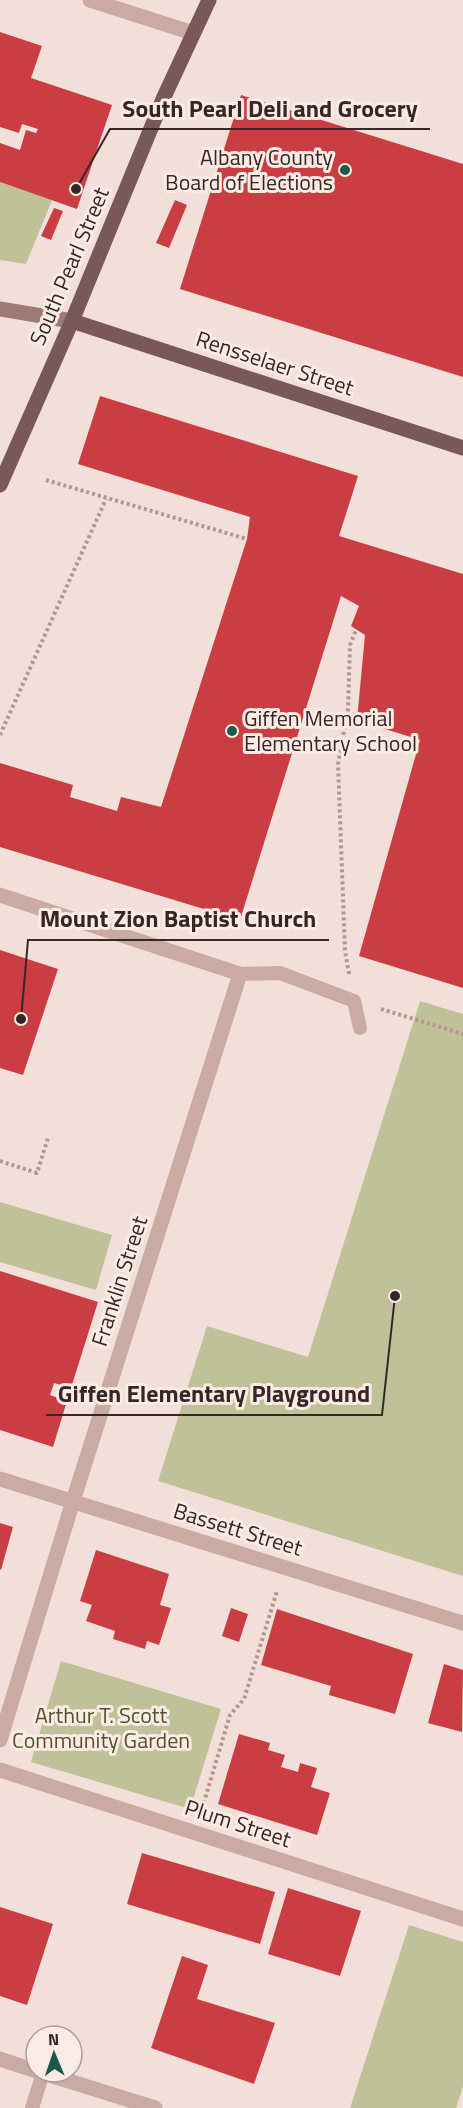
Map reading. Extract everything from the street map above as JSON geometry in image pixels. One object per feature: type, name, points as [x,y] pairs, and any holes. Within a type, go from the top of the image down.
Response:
[{"type":"main road","name":"South Pearl Street","points":[[0,485],[72,321],[158,110],[209,0]]},
{"type":"main road","name":"Rensselaer Street","points":[[72,321],[463,448]]},
{"type":"street","points":[[90,0],[193,33]]},
{"type":"street","points":[[0,309],[72,321]]},
{"type":"street","points":[[0,895],[240,974]]},
{"type":"street","name":"Franklin Street","points":[[0,1740],[240,974]]},
{"type":"street","name":"Bassett Street","points":[[0,1479],[463,1623]]},
{"type":"street","name":"Plum Street","points":[[0,1770],[463,1919]]},
{"type":"street","points":[[0,2060],[24,2067]]},
{"type":"street","points":[[78,2084],[155,2108]]},
{"type":"lane","points":[[240,974],[280,974],[354,1001],[360,1028]]},
{"type":"lane","points":[[32,2108],[37,2084]]},
{"type":"path","points":[[46,480],[247,539]]},
{"type":"path","points":[[0,735],[106,498]]},
{"type":"path","points":[[356,630],[350,645],[348,709],[338,764],[345,951],[354,1001],[463,1034]]},
{"type":"path","points":[[0,1161],[37,1173],[48,1138]]},
{"type":"path","points":[[195,1833],[230,1715],[244,1699],[284,1567]]},
{"type":"green space","points":[[0,182],[52,200],[26,264],[0,260]]},
{"type":"green space","points":[[420,1001],[463,1014],[463,1576],[158,1481],[207,1326],[308,1357]]},
{"type":"green space","points":[[0,1202],[112,1235],[96,1290],[0,1262]]},
{"type":"green space","name":"Arthur T. Scott Community Garden","points":[[61,1661],[221,1709],[190,1809],[31,1762]]},
{"type":"green space","points":[[409,1925],[463,1942],[463,2086],[456,2108],[350,2108]]},
{"type":"building","points":[[0,32],[42,46],[31,78],[112,105],[77,209],[0,182],[0,143],[20,150],[26,130],[36,133],[38,129],[22,124],[19,133],[0,127]]},
{"type":"building","points":[[241,95],[463,164],[463,377],[180,289]]},
{"type":"building","points":[[175,200],[187,205],[169,248],[156,243]]},
{"type":"building","points":[[54,208],[63,211],[51,240],[41,236]]},
{"type":"building","name":"Giffen Memorial Elementary School","points":[[100,396],[358,476],[339,536],[463,574],[463,988],[359,956],[420,740],[357,720],[365,635],[351,626],[359,606],[341,596],[240,920],[0,847],[0,763],[73,785],[70,797],[117,811],[121,797],[161,807],[247,539],[250,517],[78,464]]},
{"type":"building","points":[[0,950],[58,969],[23,1075],[0,1068]]},
{"type":"building","points":[[0,1271],[98,1302],[71,1388],[54,1383],[50,1395],[67,1401],[53,1447],[0,1430]]},
{"type":"building","points":[[0,1523],[13,1527],[1,1570],[0,1569]]},
{"type":"building","points":[[96,1550],[169,1574],[160,1605],[171,1608],[159,1645],[147,1641],[145,1649],[113,1639],[115,1631],[86,1621],[92,1605],[80,1601]]},
{"type":"building","points":[[231,1608],[248,1614],[239,1642],[222,1636]]},
{"type":"building","points":[[277,1609],[413,1654],[395,1714],[329,1695],[331,1686],[261,1665]]},
{"type":"building","points":[[444,1664],[463,1670],[462,1732],[428,1723]]},
{"type":"building","points":[[239,1734],[270,1743],[268,1750],[285,1755],[281,1767],[298,1772],[300,1763],[317,1768],[311,1787],[330,1793],[317,1835],[218,1804]]},
{"type":"building","points":[[142,1853],[275,1892],[260,1944],[127,1904]]},
{"type":"building","points":[[288,1888],[361,1911],[340,1976],[268,1954]]},
{"type":"building","points":[[0,1907],[53,1924],[27,2005],[0,1996]]},
{"type":"building","points":[[182,1956],[208,1965],[197,1999],[275,2023],[254,2084],[151,2048]]},
{"type":"place","name":"Albany County Board of Elections","points":[[345,170]]},
{"type":"place","name":"South Pearl Deli and Grocery","points":[[76,189]]},
{"type":"place","name":"Giffen Memorial Elementary School","points":[[232,731]]},
{"type":"place","name":"Mount Zion Baptist Church","points":[[21,1019]]},
{"type":"place","name":"Giffen Elementary Playground","points":[[395,1296]]}]
